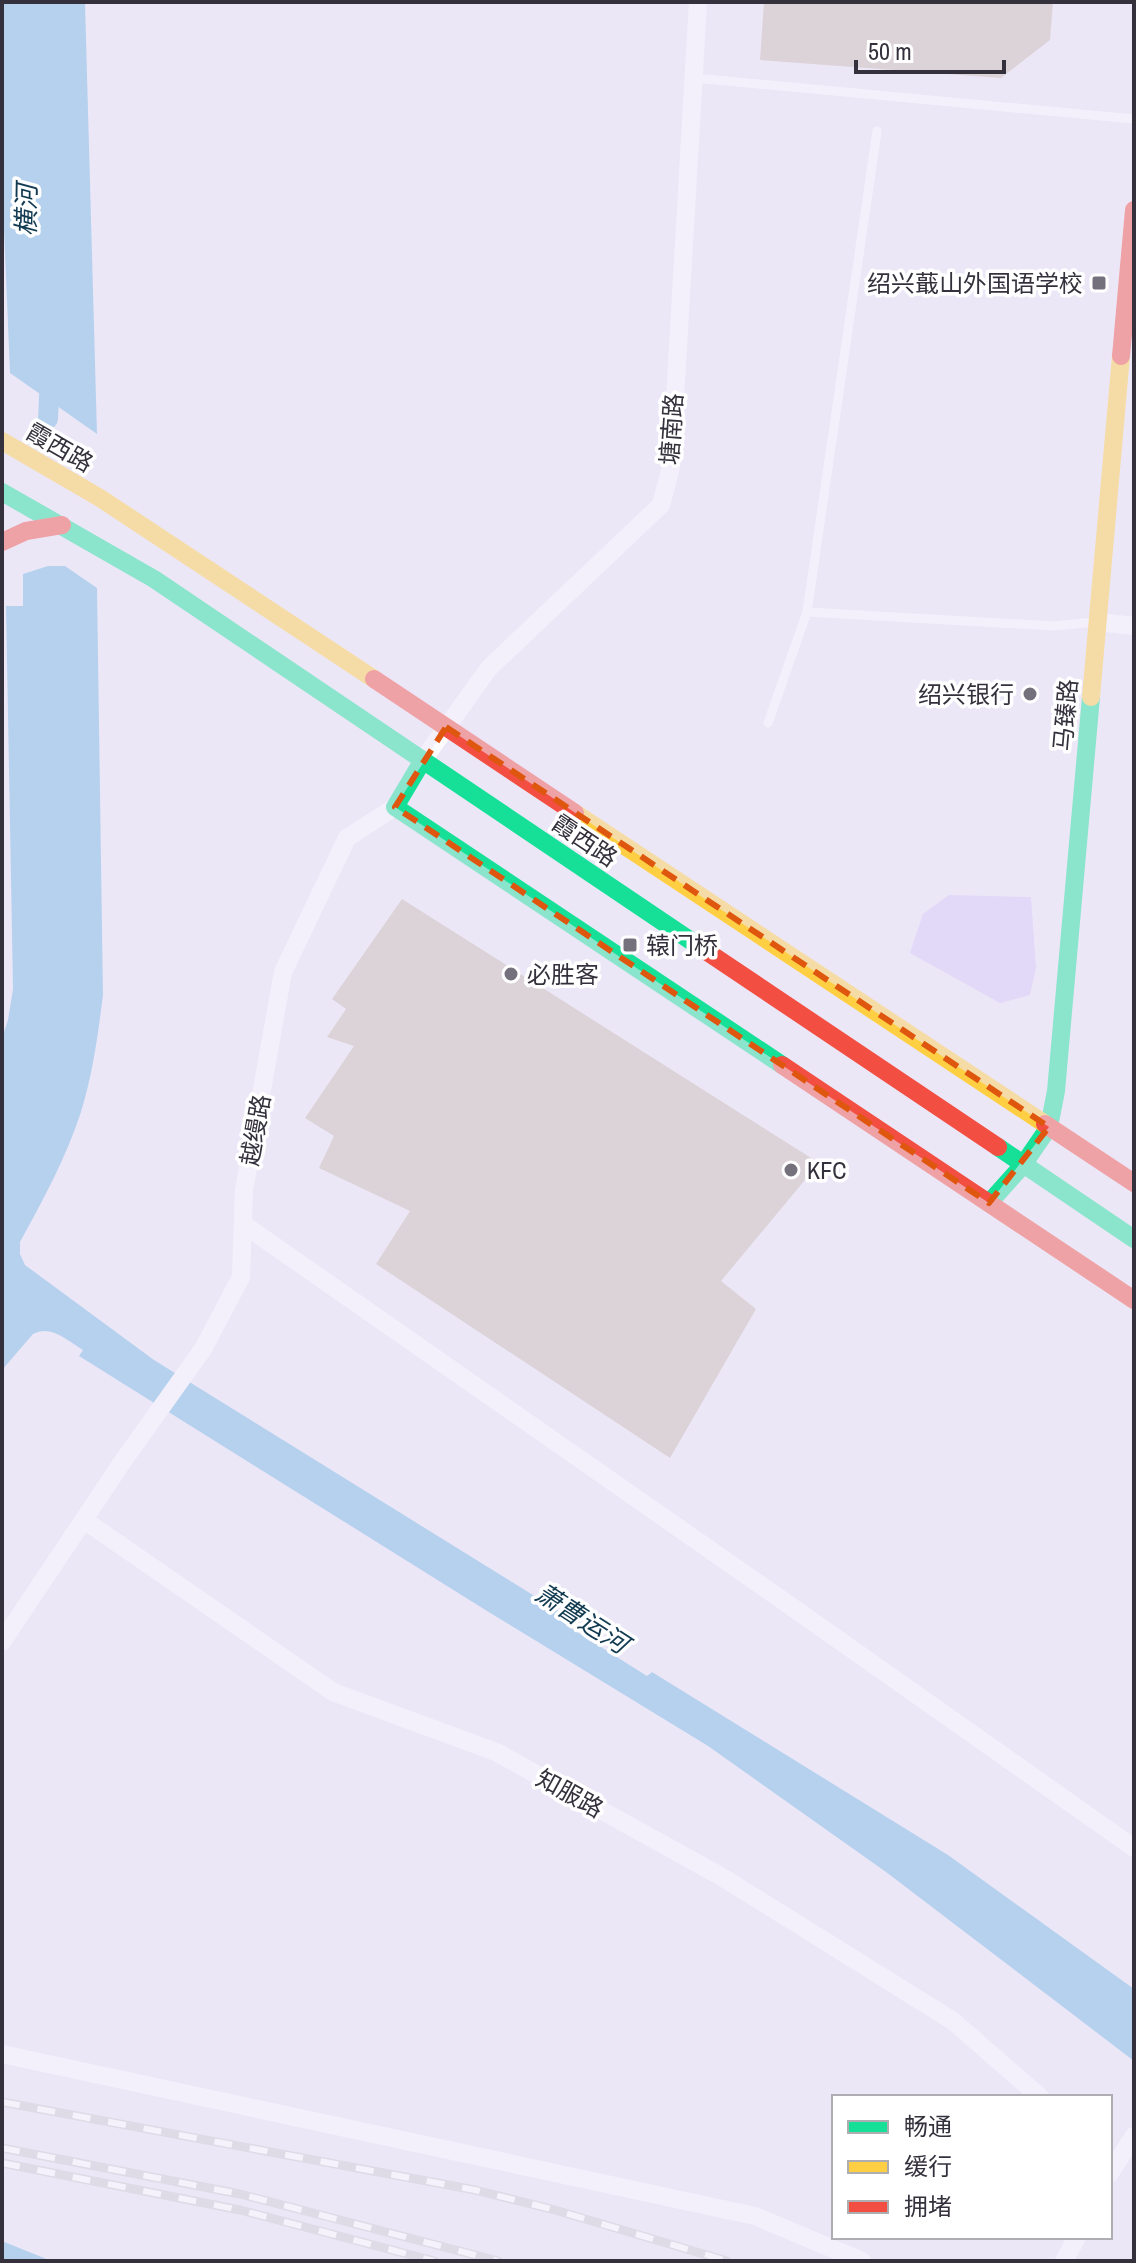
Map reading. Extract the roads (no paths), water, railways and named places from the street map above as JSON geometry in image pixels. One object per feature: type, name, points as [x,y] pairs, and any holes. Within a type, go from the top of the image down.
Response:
[{"type":"main road","name":"马臻路","points":[[989,1203],[1023,1165],[1049,1127],[1056,1091],[1134,210]]},
{"type":"main road","name":"霞西路","points":[[3,442],[100,498],[1134,1183]]},
{"type":"main road","name":"霞西路","points":[[4,494],[154,579],[1134,1239]]},
{"type":"main road","points":[[2,542],[26,531],[62,525]]},
{"type":"main road","points":[[423,760],[395,807],[1134,1300]]},
{"type":"street","name":"塘南路","points":[[423,760],[489,668],[661,505],[671,467],[698,2]]},
{"type":"street","points":[[1098,622],[1134,626]]},
{"type":"street","name":"越缦路","points":[[2,1642],[123,1461],[203,1349],[241,1277],[244,1190],[283,972],[347,838],[395,807]]},
{"type":"street","points":[[243,1224],[1134,1848]]},
{"type":"street","name":"知服路","points":[[84,1520],[333,1692],[496,1752],[722,1877],[953,2021],[1038,2095]]},
{"type":"street","points":[[2,2054],[755,2216],[862,2261]]},
{"type":"street","points":[[1112,2165],[1134,2136]]},
{"type":"street","points":[[1064,2261],[1076,2239]]},
{"type":"lane","points":[[694,78],[1134,119]]},
{"type":"lane","points":[[768,723],[807,612],[877,131]]},
{"type":"lane","points":[[807,612],[1054,626],[1098,622]]},
{"type":"water","points":[[2,2],[85,2],[97,434],[10,373],[2,180]]},
{"type":"water","points":[[48,566],[65,566],[97,588],[103,995],[92,1068],[81,1112],[61,1162],[20,1242],[20,1254],[25,1265],[154,1360],[570,1618],[566,1625],[647,1676],[652,1672],[948,1855],[1134,1989],[1134,2061],[886,1872],[708,1746],[79,1356],[83,1350],[65,1338],[46,1331],[33,1334],[2,1370],[2,1038],[13,989],[6,606],[23,606],[23,574]]},
{"type":"water","points":[[2,2241],[44,2258],[49,2261],[2,2261]]},
{"type":"waterway","name":"横河","points":[[48,419],[50,375]]},
{"type":"railway","points":[[2,2102],[475,2190],[555,2210],[727,2261]]},
{"type":"railway","points":[[2,2148],[240,2194],[498,2261]]},
{"type":"railway","points":[[2,2163],[240,2210],[434,2261]]},
{"type":"place","name":"绍兴蕺山外国语学校","points":[[1099,283]]},
{"type":"place","name":"绍兴银行","points":[[1030,694]]},
{"type":"place","name":"辕门桥","points":[[630,945]]},
{"type":"place","name":"必胜客","points":[[511,974]]},
{"type":"place","name":"KFC","points":[[791,1170]]},
{"type":"water label","name":"萧曹运河","points":[[582,1618]]}]
